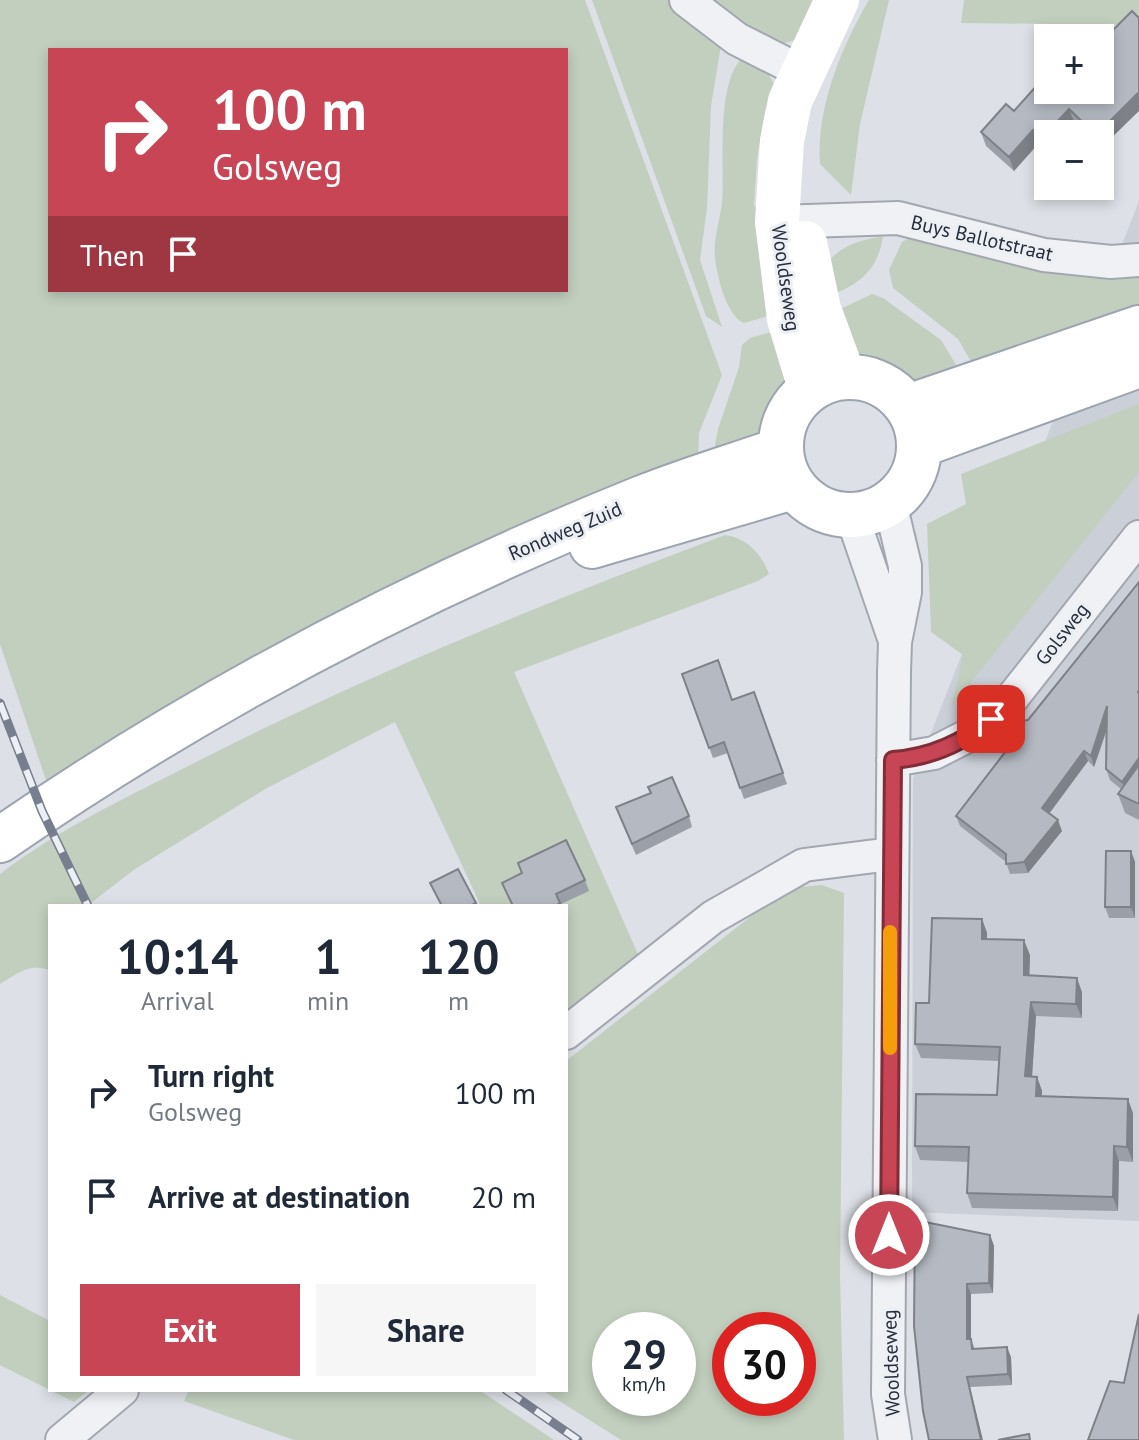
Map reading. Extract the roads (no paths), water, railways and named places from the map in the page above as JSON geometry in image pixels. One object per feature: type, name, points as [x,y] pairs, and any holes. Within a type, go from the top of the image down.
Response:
[{"type":"main road","name":"Wooldseweg","points":[[827,383],[819,309],[789,223],[811,104],[806,74],[837,0]]},
{"type":"main road","points":[[914,426],[1139,328]]},
{"type":"main road","points":[[914,426],[1139,365]]},
{"type":"main road","points":[[827,383],[880,383],[914,426],[916,467],[906,487],[871,510],[829,513],[809,503],[786,468],[783,426],[793,405],[827,383]]},
{"type":"main road","name":"Rondweg Zuid","points":[[0,840],[165,733],[356,629],[517,551],[645,497],[786,468]]},
{"type":"street","points":[[686,0],[737,39],[806,74]]},
{"type":"street","name":"Buys Ballotstraat","points":[[789,223],[898,218],[1044,255],[1111,262],[1139,260]]},
{"type":"street","name":"Wooldseweg","points":[[871,510],[895,642],[888,1394],[895,1440]]},
{"type":"street","name":"Golsweg","points":[[893,760],[934,753],[977,731],[1005,707],[1139,537]]},
{"type":"street","points":[[568,1031],[713,917],[804,865],[891,854]]},
{"type":"street","points":[[62,1440],[120,1392]]},
{"type":"railway","points":[[0,703],[42,811],[87,904]]},
{"type":"railway","points":[[509,1392],[578,1440]]}]
